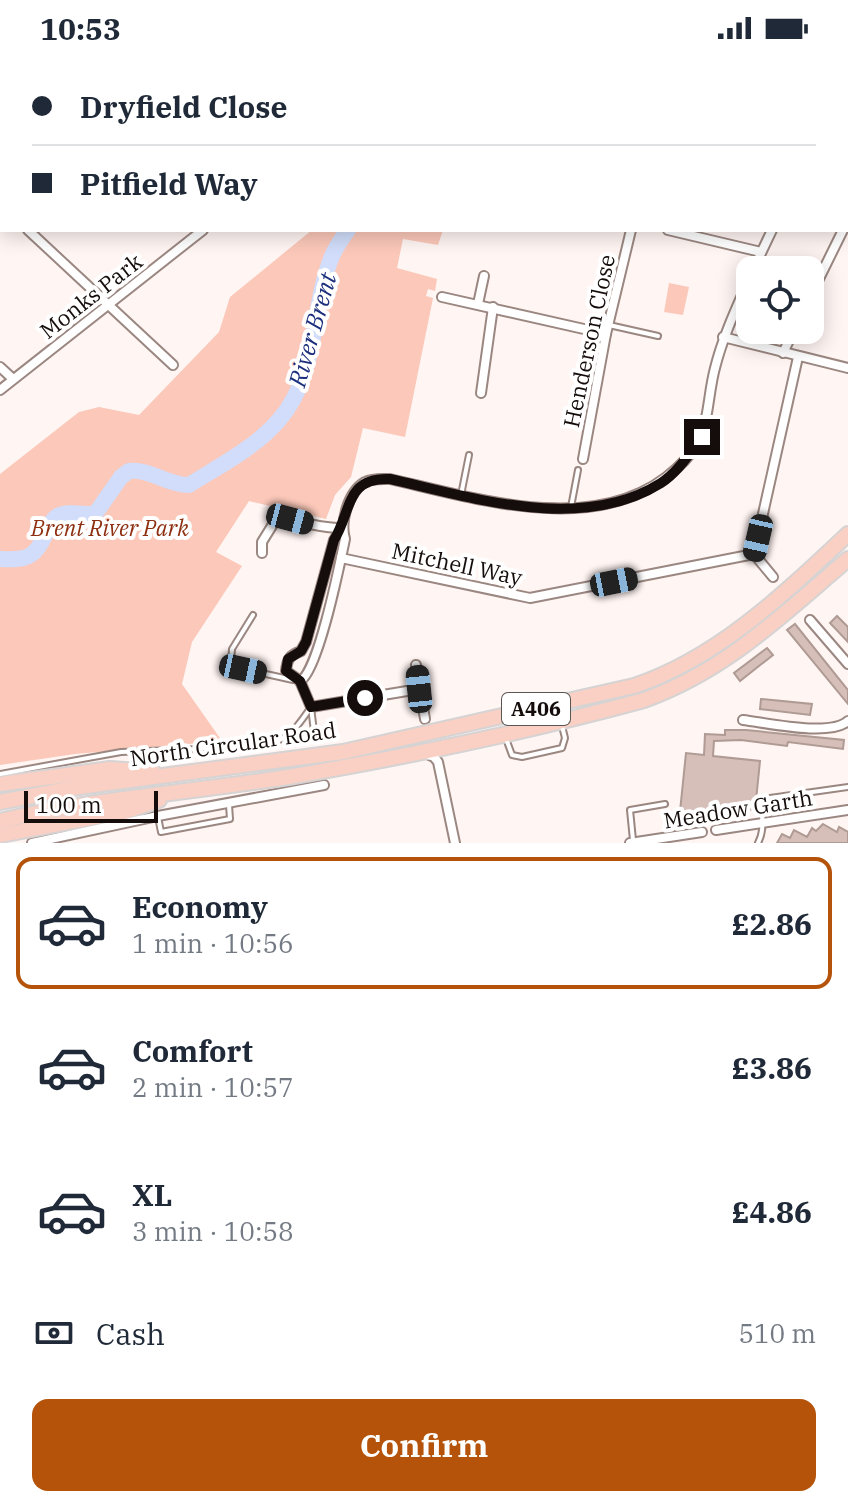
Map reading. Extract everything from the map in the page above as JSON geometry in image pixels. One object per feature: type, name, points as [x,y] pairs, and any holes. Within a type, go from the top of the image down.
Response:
[{"type":"highway","name":"North Circular Road","points":[[0,802],[79,787],[343,752],[609,692],[657,678],[724,641],[848,534]]},
{"type":"highway","name":"North Circular Road","points":[[0,821],[80,805],[292,776],[421,752],[644,700],[695,679],[743,647],[848,559]]},
{"type":"highway","points":[[0,784],[110,769],[177,774]]},
{"type":"highway","points":[[0,835],[127,811],[180,792]]},
{"type":"street","points":[[30,232],[173,365]]},
{"type":"street","name":"Monks Park","points":[[0,390],[199,232]]},
{"type":"street","name":"Henderson Close","points":[[583,459],[631,232]]},
{"type":"street","points":[[686,232],[761,252]]},
{"type":"street","points":[[759,256],[771,232]]},
{"type":"street","points":[[824,270],[844,232]]},
{"type":"street","points":[[478,304],[484,276]]},
{"type":"street","points":[[442,297],[608,329]]},
{"type":"street","points":[[481,393],[493,307]]},
{"type":"street","points":[[419,689],[311,707],[300,681],[286,671],[286,664],[306,642],[334,540],[342,528],[349,502],[361,483],[390,479],[486,501],[570,510],[626,499],[662,482],[685,461],[702,437],[723,337],[736,308]]},
{"type":"street","points":[[723,337],[848,368]]},
{"type":"street","points":[[783,353],[787,344]]},
{"type":"street","points":[[773,577],[754,554],[798,357]]},
{"type":"street","points":[[0,367],[13,379]]},
{"type":"street","points":[[262,553],[262,542],[275,521],[290,519],[327,528],[342,528]]},
{"type":"street","points":[[300,681],[310,672],[341,558],[345,539],[342,528]]},
{"type":"street","name":"Mitchell Way","points":[[341,558],[530,598],[754,554]]},
{"type":"street","points":[[810,620],[848,664]]},
{"type":"street","points":[[416,665],[425,719]]},
{"type":"street","points":[[743,720],[831,729],[846,725],[848,721]]},
{"type":"street","points":[[421,752],[438,762],[455,843]]},
{"type":"street","points":[[32,843],[324,785]]},
{"type":"street","name":"Meadow Garth","points":[[716,830],[848,810]]},
{"type":"street","name":"Meadow Garth","points":[[632,843],[702,832]]},
{"type":"lane","points":[[608,329],[658,336]]},
{"type":"lane","points":[[461,495],[469,455]]},
{"type":"lane","points":[[570,510],[578,470]]},
{"type":"lane","points":[[253,615],[232,649],[231,662],[243,669],[300,681]]},
{"type":"lane","points":[[311,707],[315,740]]},
{"type":"lane","points":[[0,774],[121,752],[199,749],[277,741],[285,738],[298,725],[311,707]]},
{"type":"lane","points":[[504,733],[508,750],[516,757],[558,750],[565,743],[560,720]]},
{"type":"lane","points":[[758,843],[764,832],[761,814],[763,799],[848,787]]},
{"type":"lane","points":[[158,816],[161,832],[230,819],[228,803]]},
{"type":"lane","name":"Meadow Garth","points":[[632,843],[630,810],[665,804]]},
{"type":"lane","name":"Meadow Garth","points":[[702,832],[716,830]]},
{"type":"green space","name":"Brent River Park","points":[[310,232],[442,232],[438,245],[403,239],[397,268],[437,279],[435,291],[428,289],[426,296],[433,298],[405,437],[363,428],[351,477],[335,495],[326,519],[249,501],[216,552],[242,566],[192,642],[182,684],[222,741],[75,754],[0,765],[0,474],[79,412],[99,407],[139,415],[219,332],[230,297]]},
{"type":"green space","points":[[669,283],[689,287],[683,315],[664,312]]},
{"type":"building","points":[[837,616],[848,627],[848,642],[830,623]]},
{"type":"building","points":[[795,624],[848,690],[848,704],[787,630]]},
{"type":"building","points":[[767,648],[773,655],[740,681],[734,673]]},
{"type":"building","points":[[761,699],[812,704],[810,715],[760,709]]},
{"type":"building","points":[[725,730],[844,740],[843,749],[788,742],[787,746],[741,740],[714,741],[713,756],[760,761],[755,810],[734,807],[733,816],[713,814],[712,823],[679,821],[686,753],[704,755],[705,734],[725,735]]},
{"type":"building","points":[[823,824],[837,832],[839,827],[848,832],[848,843],[777,843],[782,834],[790,838],[794,830],[807,837],[812,828],[816,831]]},
{"type":"waterway","name":"River Brent","points":[[0,559],[29,556],[42,542],[51,522],[60,515],[95,514],[121,477],[129,471],[145,472],[173,483],[189,485],[236,456],[269,430],[292,402],[301,383],[325,277],[347,232]]},
{"type":"route","points":[[365,698],[311,707],[300,681],[286,671],[288,659],[301,651],[306,642],[334,540],[342,528],[349,502],[361,483],[390,479],[486,501],[570,510],[601,506],[626,499],[662,482],[685,461],[702,437]]}]
